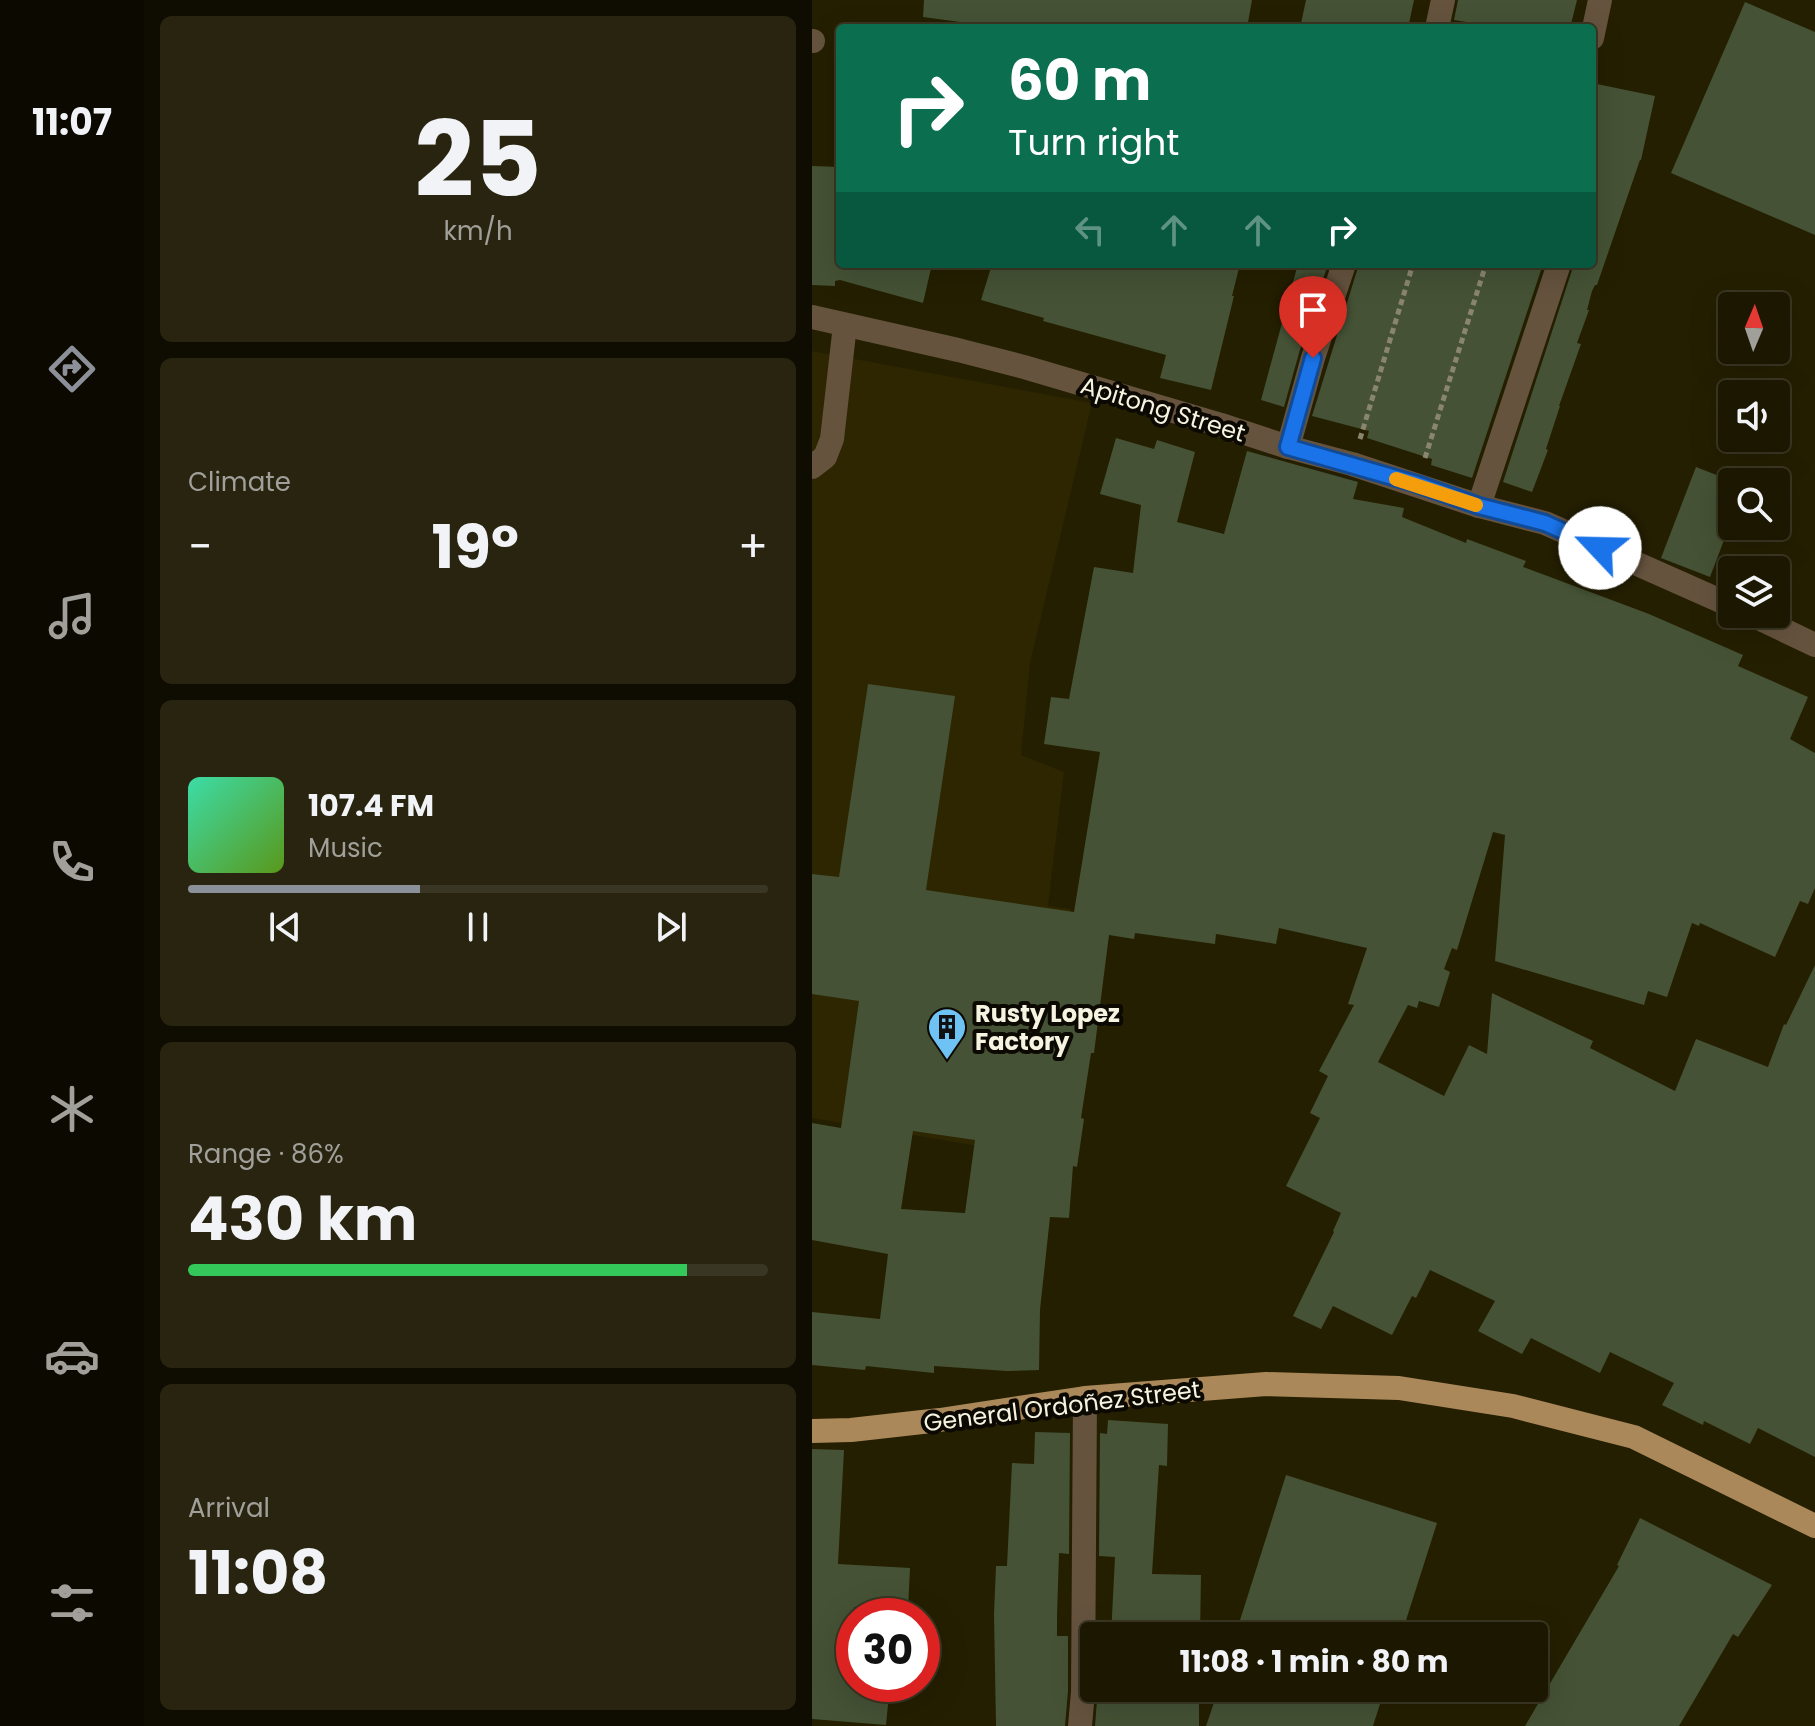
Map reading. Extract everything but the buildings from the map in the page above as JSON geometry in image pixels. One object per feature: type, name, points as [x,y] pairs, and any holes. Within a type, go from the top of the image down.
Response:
[{"type":"main road","name":"General Ordoñez Street","points":[[812,1431],[940,1420],[1085,1398],[1266,1384],[1399,1388],[1513,1406],[1634,1437],[1815,1526]]},
{"type":"street","points":[[1438,24],[1443,0]]},
{"type":"street","points":[[1595,24],[1600,0]]},
{"type":"street","points":[[1288,447],[1343,268]]},
{"type":"street","points":[[1479,506],[1558,268]]},
{"type":"street","name":"Apitong Street","points":[[812,317],[1024,367],[1417,484],[1479,506],[1545,523],[1718,600]]},
{"type":"street","points":[[812,467],[825,457],[832,439],[845,325]]},
{"type":"street","points":[[1779,628],[1815,645]]},
{"type":"street","points":[[1080,1726],[1083,1692],[1085,1398]]},
{"type":"path","points":[[1360,440],[1412,268]]},
{"type":"path","points":[[1425,460],[1485,268]]},
{"type":"shaded area","points":[[812,351],[1092,403],[1030,663],[1021,755],[1064,772],[1048,906],[1071,909],[1032,1155],[812,1118]]},
{"type":"slow traffic","points":[[1396,479],[1476,505]]},
{"type":"place","name":"Rusty Lopez Factory","points":[[947,1061]]},
{"type":"route","points":[[1313,358],[1288,447],[1417,484],[1479,506],[1545,523],[1600,548]]}]
